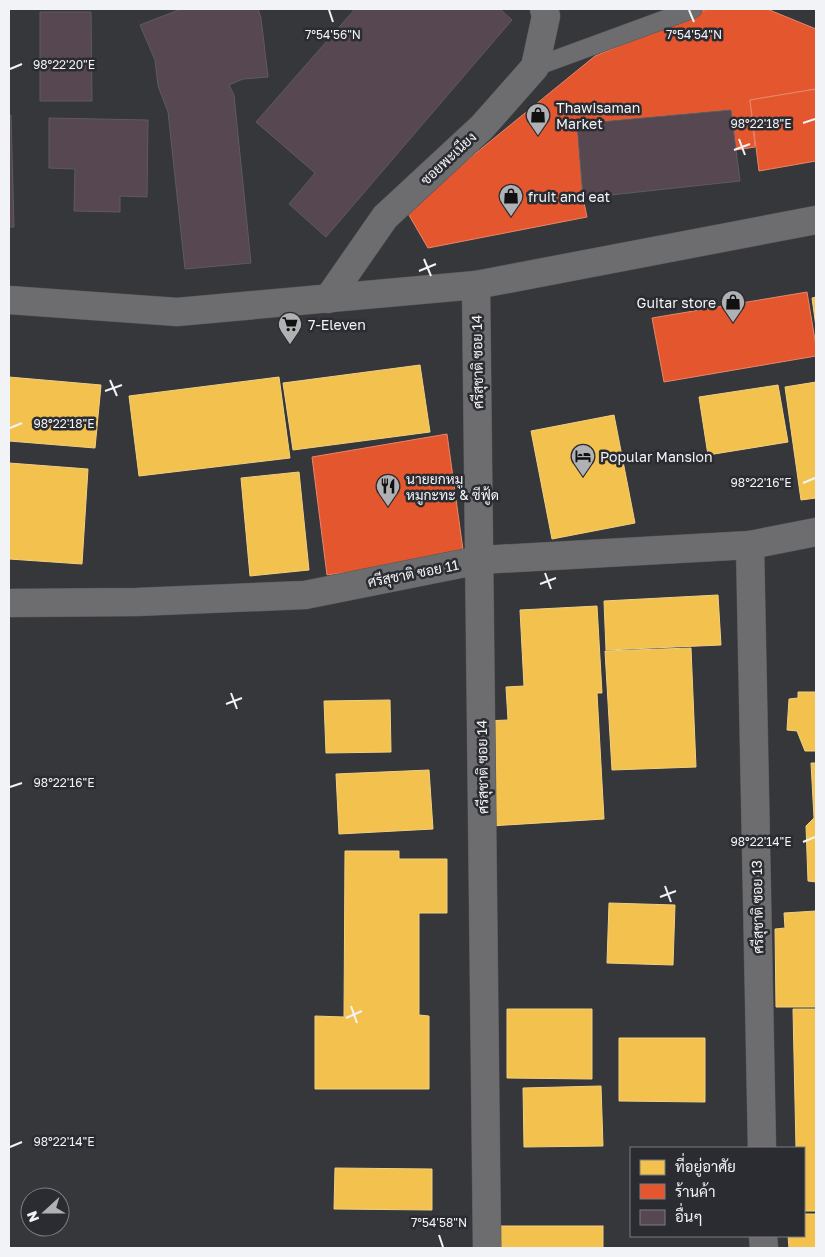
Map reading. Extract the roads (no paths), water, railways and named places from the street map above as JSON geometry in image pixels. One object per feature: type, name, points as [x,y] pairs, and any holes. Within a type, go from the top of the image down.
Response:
[{"type":"street","name":"ซอยพะเนียง","points":[[328,299],[385,217],[482,127],[535,67],[546,16],[544,9]]},
{"type":"street","points":[[9,300],[177,312],[476,285],[816,220]]},
{"type":"street","name":"ศรีสุชาติ ซอย 14","points":[[476,285],[488,1248]]},
{"type":"street","name":"ศรีสุชาติ ซอย 11","points":[[9,603],[137,602],[305,595],[480,560],[750,545],[816,532]]},
{"type":"street","name":"ศรีสุชาติ ซอย 13","points":[[750,545],[762,1147]]},
{"type":"lane","points":[[535,67],[693,9]]},
{"type":"place","name":"Thawisaman Market","points":[[538,136]]},
{"type":"place","name":"fruit and eat","points":[[511,217]]},
{"type":"place","name":"Guitar store","points":[[733,323]]},
{"type":"place","name":"7-Eleven","points":[[290,345]]},
{"type":"place","name":"Popular Mansion","points":[[583,477]]},
{"type":"place","name":"นายยกหมู หมูกะทะ & ซีฟู้ด","points":[[388,507]]}]
